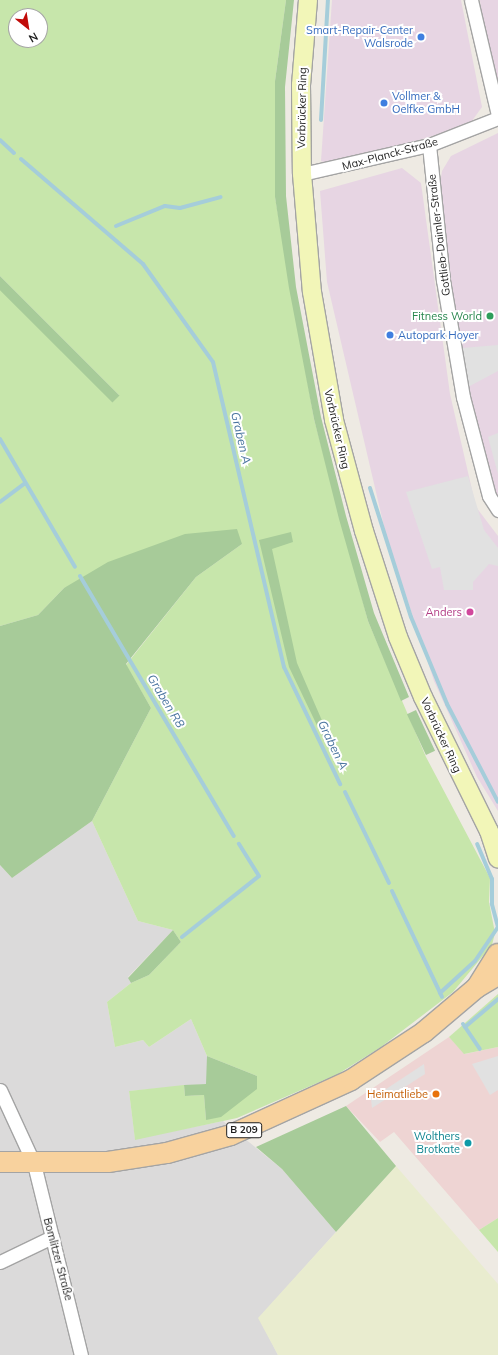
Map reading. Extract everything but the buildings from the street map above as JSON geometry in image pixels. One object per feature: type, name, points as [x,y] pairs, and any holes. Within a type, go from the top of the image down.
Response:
[{"type":"main road","name":"Vorbrücker Ring","points":[[308,0],[301,85],[302,174],[322,363],[364,531],[417,685],[494,835],[498,859]]},
{"type":"main road","name":"B 209","points":[[476,988],[498,954]]},
{"type":"main road","name":"B 209","points":[[0,1162],[34,1164],[141,1158],[231,1135],[351,1080],[424,1032],[476,988],[498,975]]},
{"type":"street","points":[[472,0],[498,117]]},
{"type":"street","name":"Max-Planck-Straße","points":[[302,174],[429,145],[498,117]]},
{"type":"street","name":"Gottlieb-Daimler-Straße","points":[[429,145],[443,280],[463,397],[489,496],[498,510]]},
{"type":"street","name":"Bomlitzer Straße","points":[[0,1090],[34,1164],[81,1355]]},
{"type":"street","points":[[0,1262],[52,1237]]},
{"type":"shaded area","points":[[332,0],[461,0],[482,107],[469,125],[332,166],[321,161]]},
{"type":"shaded area","points":[[480,0],[498,0],[498,98],[483,29]]},
{"type":"shaded area","points":[[498,133],[498,504],[465,391],[447,273],[439,191],[442,171],[451,156]]},
{"type":"shaded area","points":[[402,168],[421,183],[450,394],[476,507],[498,536],[498,811],[477,777],[434,681],[386,535],[327,282],[320,191]]},
{"type":"shaded area","points":[[498,345],[498,371],[468,387],[462,348]]},
{"type":"shaded area","points":[[498,433],[498,474],[488,437]]},
{"type":"shaded area","points":[[468,476],[484,530],[498,548],[498,566],[489,564],[473,582],[473,590],[444,590],[440,567],[432,569],[406,492]]},
{"type":"shaded area","points":[[92,821],[138,921],[173,930],[128,977],[131,983],[107,1002],[115,1047],[143,1040],[149,1047],[191,1019],[207,1056],[207,1084],[129,1091],[135,1139],[223,1121],[282,1169],[336,1232],[259,1318],[278,1355],[0,1355],[0,865],[12,878]]},
{"type":"shaded area","points":[[449,1037],[465,1054],[498,1047],[498,1218],[479,1230],[394,1132],[380,1142],[346,1106]]},
{"type":"shaded area","points":[[498,1056],[498,1090],[490,1095],[472,1064]]},
{"type":"shaded area","points":[[424,1064],[425,1074],[372,1108],[371,1099]]},
{"type":"green space","points":[[0,0],[286,0],[275,81],[275,197],[314,419],[368,621],[426,757],[490,878],[489,902],[495,933],[492,945],[453,992],[381,1047],[338,1074],[237,1118],[135,1140],[129,1091],[184,1085],[185,1096],[204,1095],[206,1120],[257,1076],[207,1056],[191,1019],[149,1047],[143,1040],[115,1047],[107,1002],[131,983],[149,975],[181,942],[173,930],[138,921],[92,821],[151,708],[126,665],[196,577],[242,544],[64,588],[38,615],[0,626],[0,286],[112,399],[119,395],[0,276]]},
{"type":"green space","points":[[286,0],[294,0],[285,87],[286,196],[296,287],[321,417],[346,516],[374,613],[409,697],[401,701],[368,621],[339,519],[314,419],[289,288],[275,197],[275,81]]},
{"type":"green space","points":[[0,276],[120,396],[112,403],[0,290]]},
{"type":"green space","points":[[237,529],[242,544],[196,577],[126,664],[151,708],[92,821],[12,878],[0,865],[0,626],[38,615],[64,588],[108,562],[185,534]]},
{"type":"green space","points":[[291,532],[293,542],[272,549],[297,663],[330,739],[325,742],[289,667],[259,540]]},
{"type":"green space","points":[[416,710],[435,751],[426,755],[407,714]]},
{"type":"green space","points":[[173,930],[181,942],[149,975],[131,983],[128,978]]},
{"type":"green space","points":[[498,994],[498,1047],[464,1054],[449,1037]]},
{"type":"green space","points":[[207,1056],[257,1076],[257,1089],[221,1117],[206,1120],[204,1095],[185,1096],[184,1085],[206,1084]]},
{"type":"green space","points":[[346,1106],[396,1166],[336,1232],[282,1169],[256,1147]]},
{"type":"green space","points":[[396,1166],[498,1284],[498,1355],[278,1355],[258,1318]]},
{"type":"green space","points":[[498,1218],[498,1252],[479,1230]]},
{"type":"waterway","points":[[321,120],[328,0]]},
{"type":"waterway","name":"Graben A","points":[[0,140],[14,153]]},
{"type":"waterway","name":"Graben A","points":[[21,159],[143,264],[213,362],[284,667],[340,784]]},
{"type":"waterway","points":[[116,226],[165,206],[180,208],[221,197]]},
{"type":"waterway","name":"Graben R8","points":[[0,439],[75,567]]},
{"type":"waterway","points":[[0,502],[25,483]]},
{"type":"waterway","points":[[370,488],[411,617],[447,704],[498,802]]},
{"type":"waterway","name":"Graben R8","points":[[80,576],[234,836]]},
{"type":"waterway","name":"Graben A","points":[[345,792],[389,883]]},
{"type":"waterway","name":"Graben R8","points":[[182,937],[259,876],[239,844]]},
{"type":"waterway","points":[[440,993],[475,961],[498,927],[492,904],[492,879],[477,844]]},
{"type":"waterway","name":"Graben A","points":[[392,891],[442,997]]},
{"type":"waterway","points":[[465,1027],[498,999]]},
{"type":"waterway","name":"Graben A","points":[[463,1024],[480,1049]]},
{"type":"place","name":"Smart-Repair-Center Walsrode","points":[[421,37]]},
{"type":"place","name":"Vollmer & Oelfke GmbH","points":[[384,103]]},
{"type":"place","name":"Fitness World","points":[[490,316]]},
{"type":"place","name":"Autopark Hoyer","points":[[390,335]]},
{"type":"place","name":"Anders","points":[[470,612]]},
{"type":"place","name":"Heimatliebe","points":[[436,1094]]},
{"type":"place","name":"Wolthers Brotkate","points":[[468,1143]]}]
